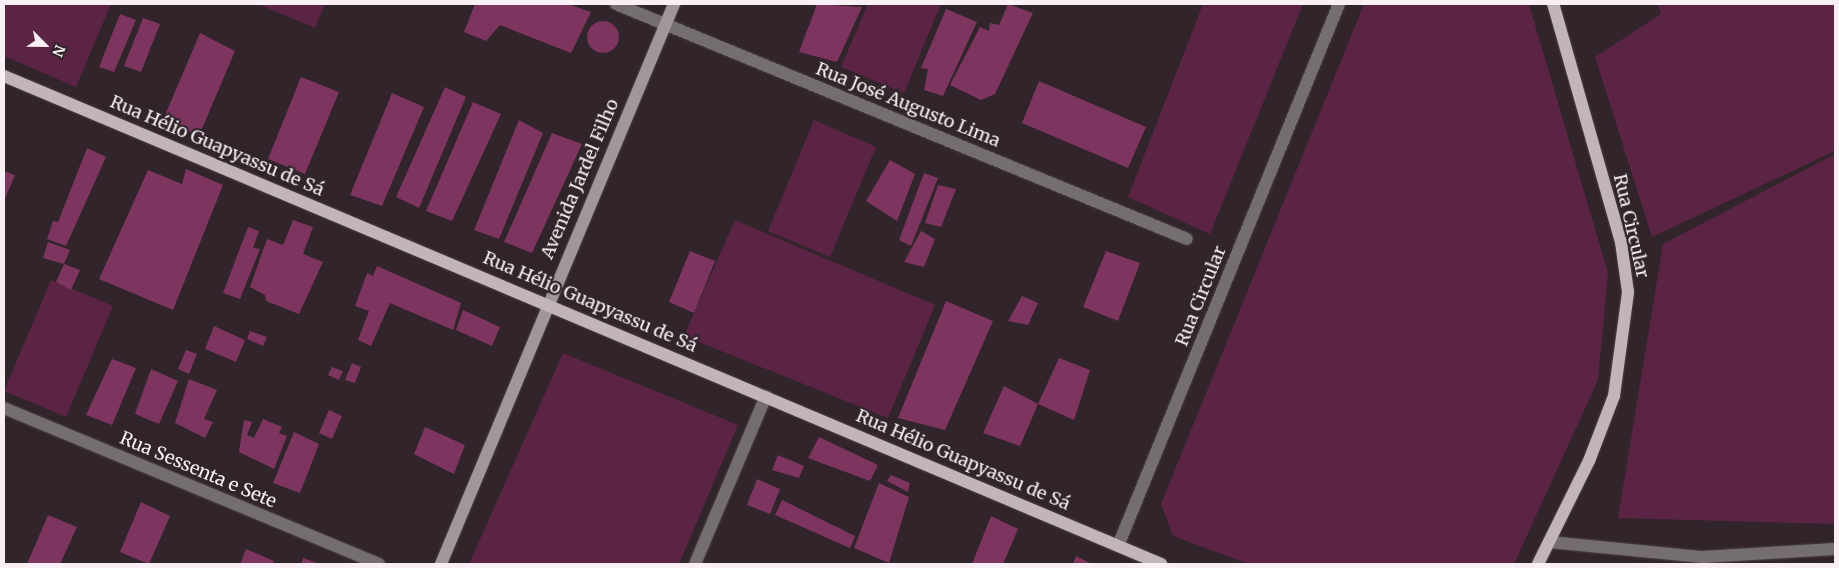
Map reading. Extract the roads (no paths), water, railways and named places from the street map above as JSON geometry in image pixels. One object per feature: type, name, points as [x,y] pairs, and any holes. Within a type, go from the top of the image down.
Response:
[{"type":"main road","name":"Avenida Jardel Filho","points":[[441,564],[547,302],[674,4]]},
{"type":"main road","name":"Rua Circular","points":[[1538,564],[1589,461],[1614,396],[1628,292],[1621,242],[1553,4]]},
{"type":"main road","name":"Rua Hélio Guapyassu de Sá","points":[[4,76],[547,302],[1162,564]]},
{"type":"street","name":"Rua José Augusto Lima","points":[[616,4],[1187,239]]},
{"type":"street","name":"Rua Circular","points":[[1118,546],[1339,4]]},
{"type":"street","points":[[695,564],[766,396]]},
{"type":"street","name":"Rua Sessenta e Sete","points":[[4,408],[379,564]]},
{"type":"street","points":[[1548,542],[1703,556],[1835,549]]}]
